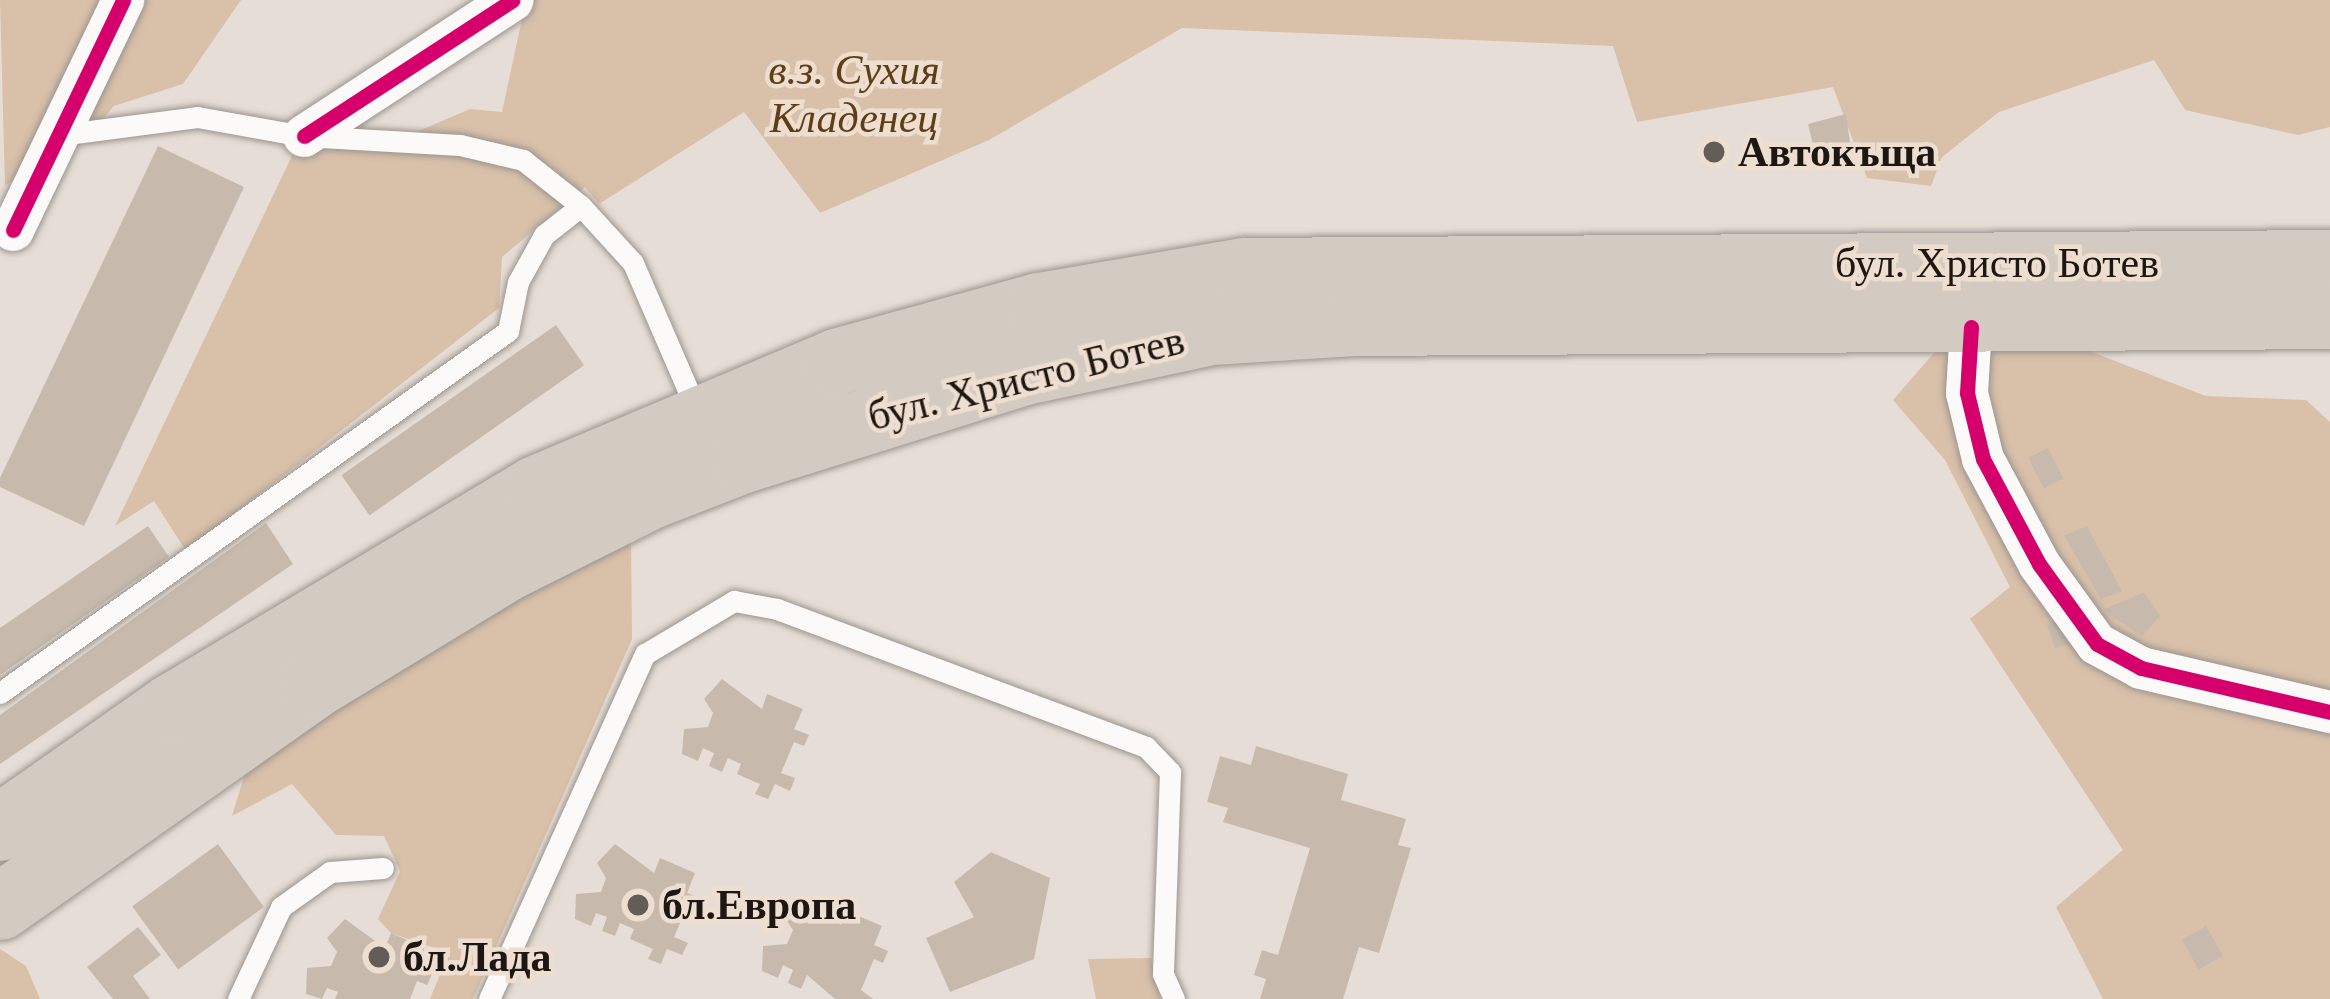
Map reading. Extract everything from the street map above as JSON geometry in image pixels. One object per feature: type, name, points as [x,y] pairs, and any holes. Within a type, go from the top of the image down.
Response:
[{"type":"highway","name":"бул. Христо Ботев","points":[[0,828],[172,707],[462,530],[698,416],[948,329],[1120,288],[1246,271],[2330,263]]},
{"type":"highway","name":"бул. Христо Ботев","points":[[0,908],[313,686],[509,567],[651,496],[901,406],[1212,332],[1851,314],[2330,316]]},
{"type":"street","points":[[4,237],[59,136],[123,0]]},
{"type":"street","points":[[304,136],[513,0]]},
{"type":"street","points":[[1971,327],[1967,392],[1983,459],[2039,565],[2097,644],[2141,668],[2330,712]]},
{"type":"lane","points":[[59,136],[174,116],[304,136],[460,145],[523,160],[581,206],[633,263],[698,416]]},
{"type":"lane","points":[[0,693],[508,331],[526,266],[550,230],[581,206]]},
{"type":"lane","points":[[1851,314],[1971,327],[2198,314]]},
{"type":"lane","points":[[489,999],[645,654],[734,601],[777,609],[1146,747],[1170,772],[1163,974],[1174,999]]},
{"type":"lane","points":[[238,999],[280,907],[330,872],[383,868]]},
{"type":"green space","points":[[0,0],[241,0],[183,84],[114,106],[78,147],[5,185]]},
{"type":"green space","name":"в.з. Сухия Кладенец","points":[[526,0],[2330,0],[2330,127],[2298,135],[2185,110],[2154,60],[1999,112],[1942,157],[1931,186],[1867,178],[1833,87],[1637,122],[1613,46],[1182,28],[989,140],[820,213],[744,112],[599,204],[585,187],[502,257],[499,308],[186,551],[154,501],[115,526],[300,139],[407,136],[470,109],[502,112]]},
{"type":"green space","points":[[2066,342],[2206,396],[2306,400],[2330,422],[2330,999],[2103,999],[2056,907],[2123,850],[1970,619],[2010,587],[1945,460],[1893,400],[1940,346]]},
{"type":"green space","points":[[631,535],[632,639],[473,999],[430,999],[449,953],[391,933],[378,919],[400,871],[384,836],[336,835],[292,784],[232,816],[254,744]]},
{"type":"green space","points":[[0,949],[26,966],[40,999],[0,999]]},
{"type":"green space","points":[[1151,958],[1160,999],[1096,999],[1088,959]]},
{"type":"building","points":[[1846,114],[1853,163],[1818,166],[1808,124]]},
{"type":"building","points":[[158,146],[244,187],[84,526],[0,487],[0,478]]},
{"type":"building","points":[[556,325],[584,365],[369,515],[341,475]]},
{"type":"building","points":[[2048,448],[2063,478],[2044,488],[2028,458]]},
{"type":"building","points":[[266,523],[293,564],[0,764],[0,715]]},
{"type":"building","points":[[148,526],[169,557],[0,675],[0,628]]},
{"type":"building","points":[[2087,526],[2122,591],[2101,599],[2064,536]]},
{"type":"building","points":[[2144,592],[2160,616],[2142,636],[2103,610]]},
{"type":"building","points":[[2066,619],[2074,642],[2055,648],[2047,626]]},
{"type":"building","points":[[722,679],[762,709],[767,694],[803,709],[794,729],[809,735],[804,746],[794,742],[781,773],[795,778],[790,791],[775,784],[768,799],[755,794],[760,784],[737,774],[741,764],[728,758],[722,772],[709,766],[714,753],[703,748],[698,761],[682,754],[684,729],[708,727],[713,713],[704,699]]},
{"type":"building","points":[[1256,746],[1348,774],[1341,800],[1406,819],[1398,845],[1411,848],[1379,953],[1359,947],[1343,999],[1260,999],[1266,979],[1254,975],[1262,950],[1278,955],[1310,848],[1223,822],[1228,808],[1207,802],[1220,756],[1251,765]]},
{"type":"building","points":[[218,844],[264,907],[178,969],[132,906]]},
{"type":"building","name":"бл.Европа","points":[[615,844],[654,873],[660,858],[695,873],[687,893],[702,899],[697,910],[687,907],[674,937],[688,943],[682,955],[667,949],[661,964],[648,959],[653,949],[630,939],[634,929],[620,923],[615,936],[602,931],[607,917],[596,913],[591,926],[575,919],[576,894],[601,892],[606,878],[597,863]]},
{"type":"building","points":[[991,852],[1050,878],[1034,959],[950,992],[926,938],[974,917],[954,882]]},
{"type":"building","points":[[801,896],[841,925],[847,911],[882,926],[874,945],[888,951],[883,963],[874,959],[861,990],[873,999],[835,999],[807,975],[801,989],[788,983],[793,970],[783,965],[778,978],[762,971],[763,946],[787,944],[793,930],[783,915]]},
{"type":"building","name":"бл.Лада","points":[[345,919],[385,948],[391,933],[426,948],[418,968],[432,974],[427,985],[417,981],[410,999],[335,999],[338,992],[327,988],[322,999],[306,994],[307,968],[331,966],[337,952],[327,938]]},
{"type":"building","points":[[2206,926],[2223,955],[2199,969],[2182,940]]},
{"type":"building","points":[[138,927],[161,955],[133,976],[150,999],[113,999],[87,967]]},
{"type":"cycle path","points":[[13,230],[123,0]]},
{"type":"cycle path","points":[[304,136],[513,0]]},
{"type":"cycle path","points":[[1971,327],[1967,393],[1983,459],[2039,564],[2097,644],[2141,668],[2330,712]]},
{"type":"place","name":"Автокъща","points":[[1714,152]]},
{"type":"place","name":"бл.Европа","points":[[638,905]]},
{"type":"place","name":"бл.Лада","points":[[379,957]]}]
